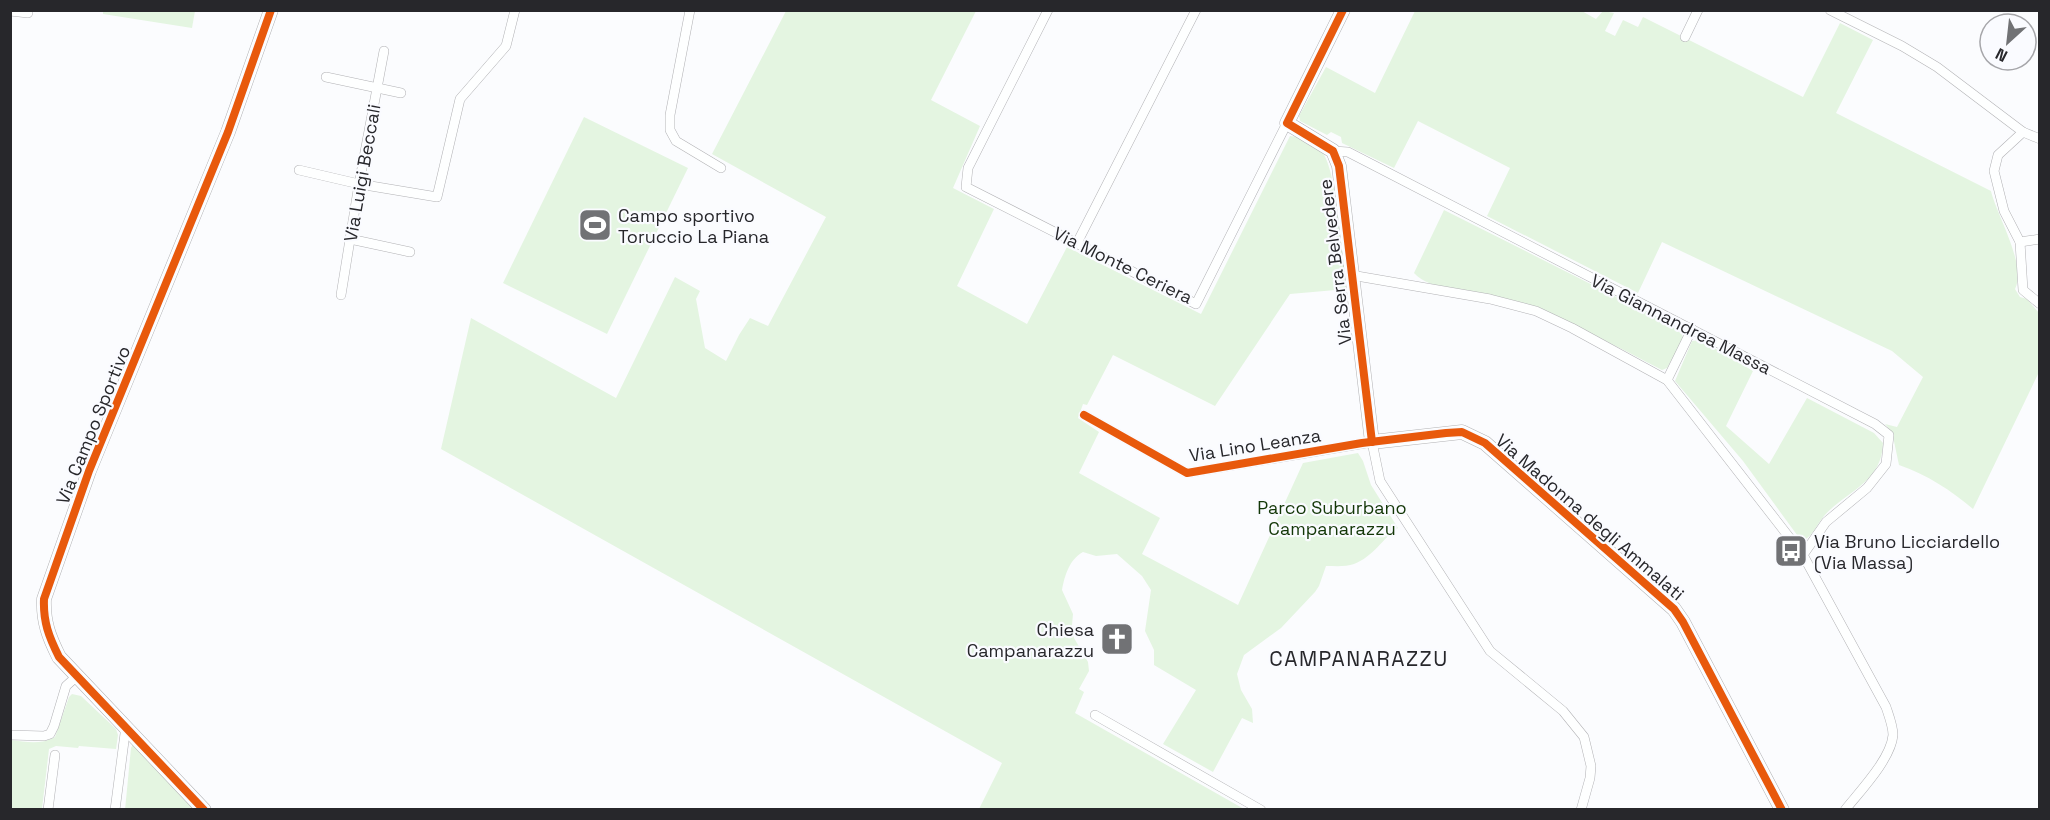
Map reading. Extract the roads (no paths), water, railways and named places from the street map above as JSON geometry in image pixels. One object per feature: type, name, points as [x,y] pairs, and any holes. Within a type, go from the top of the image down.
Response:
[{"type":"street","name":"Via Campo Sportivo","points":[[204,810],[59,657],[48,635],[43,612],[44,599],[89,471],[228,132],[271,10]]},
{"type":"street","points":[[299,170],[359,184],[437,197],[459,99],[506,46],[515,10]]},
{"type":"street","points":[[690,10],[670,114],[670,130],[676,141],[721,168]]},
{"type":"street","name":"Via Monte Ceriera","points":[[1048,10],[968,168],[966,187],[1197,304],[1287,123]]},
{"type":"street","points":[[1077,243],[1196,10]]},
{"type":"street","points":[[1287,123],[1343,10]]},
{"type":"street","points":[[1685,36],[1698,10]]},
{"type":"street","points":[[1830,10],[1902,46],[1937,67],[2023,132],[2040,139]]},
{"type":"street","points":[[10,11],[28,13]]},
{"type":"street","name":"Via Luigi Beccali","points":[[342,295],[359,184],[384,51]]},
{"type":"street","points":[[326,77],[402,93]]},
{"type":"street","name":"Via Serra Belvedere","points":[[1287,123],[1334,151],[1339,166],[1372,442],[1380,481],[1490,651],[1563,711],[1584,737],[1591,766],[1581,810]]},
{"type":"street","points":[[2023,132],[1998,155],[1994,171],[2004,211],[2019,242],[2024,290],[2040,304]]},
{"type":"street","name":"Via Giannandrea Massa","points":[[1334,151],[1348,152],[1875,424],[1889,435],[1886,464],[1867,488],[1826,522],[1803,555]]},
{"type":"street","points":[[350,239],[410,252]]},
{"type":"street","points":[[2019,242],[2040,239]]},
{"type":"street","points":[[1352,275],[1490,299],[1536,311],[1667,380],[1803,555],[1886,707],[1893,734],[1887,754],[1869,781],[1845,810]]},
{"type":"street","points":[[1667,380],[1692,330]]},
{"type":"street","name":"Via Lino Leanza","points":[[1084,415],[1187,473],[1372,442]]},
{"type":"street","name":"Via Madonna degli Ammalati","points":[[1372,442],[1462,432],[1485,443],[1674,609],[1782,810]]},
{"type":"street","points":[[10,735],[44,736],[50,734],[66,687],[76,676]]},
{"type":"street","points":[[1095,715],[1262,810]]},
{"type":"street","points":[[115,810],[126,726]]},
{"type":"street","points":[[48,810],[55,755]]},
{"type":"place","name":"Campo sportivo Toruccio La Piana","points":[[595,225]]},
{"type":"place","name":"Via Bruno Licciardello (Via Massa)","points":[[1791,551]]},
{"type":"place","name":"Chiesa Campanarazzu","points":[[1117,639]]},
{"type":"district","name":"CAMPANARAZZU","points":[[1359,658]]},
{"type":"park label","name":"Parco Suburbano Campanarazzu","points":[[1332,517]]}]
